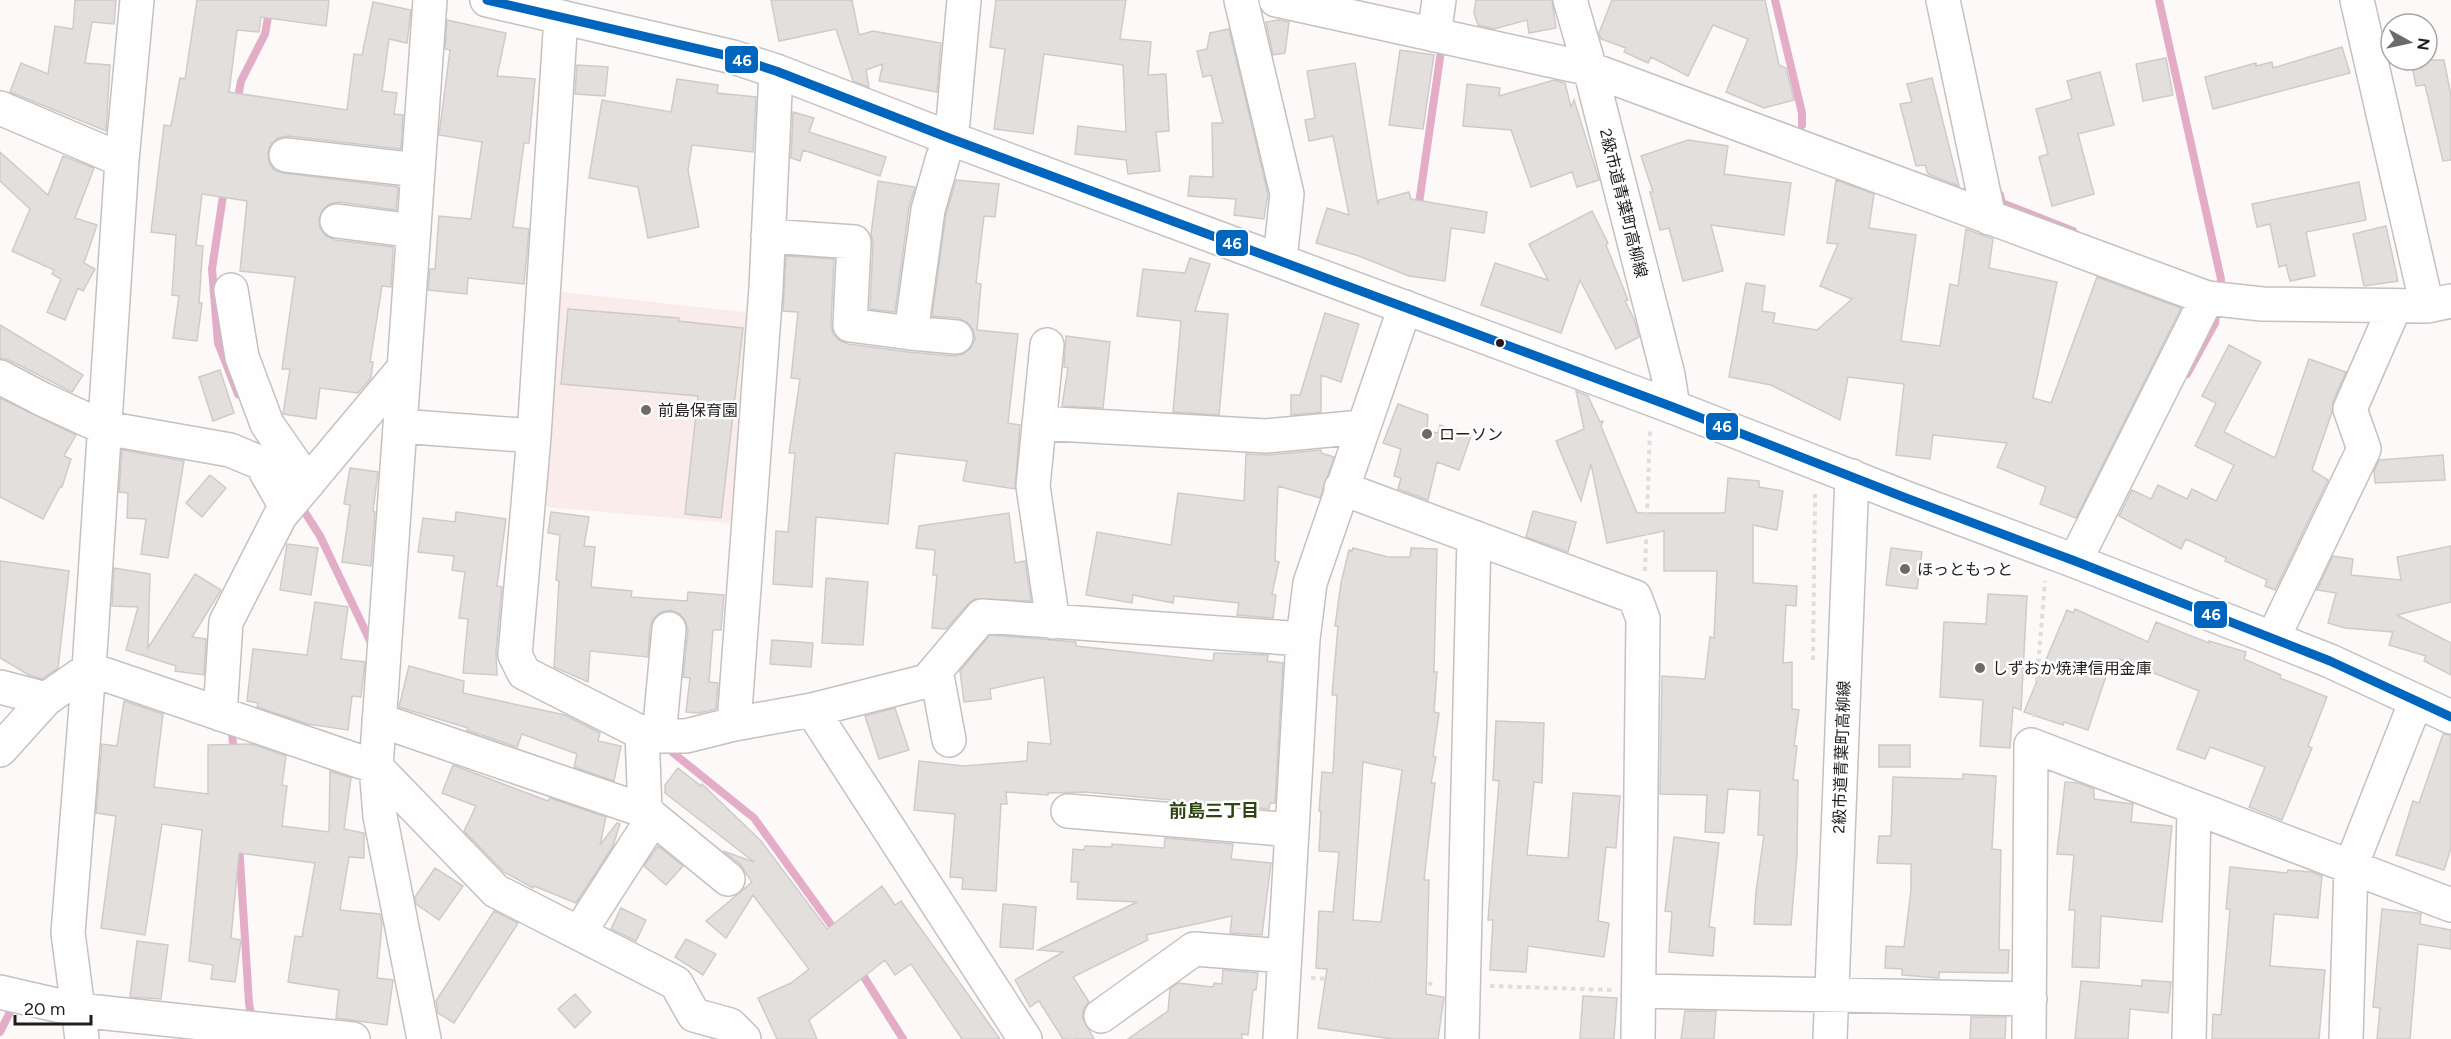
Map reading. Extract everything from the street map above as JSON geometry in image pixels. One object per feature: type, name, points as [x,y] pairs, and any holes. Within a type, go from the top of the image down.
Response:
[{"type":"street","points":[[80,1024],[68,933],[89,669],[122,160],[137,0]]},
{"type":"street","points":[[424,1039],[380,816],[376,767],[430,0]]},
{"type":"street","points":[[487,0],[726,55],[776,71],[946,148],[1280,259],[1405,307],[1662,416],[1852,476],[2061,565],[2273,638],[2330,661],[2451,717]]},
{"type":"street","points":[[911,333],[928,210],[953,122],[964,0]]},
{"type":"street","points":[[1241,0],[1287,194],[1280,259]]},
{"type":"street","points":[[1276,0],[1590,69],[2207,298],[2262,304],[2424,304]]},
{"type":"street","points":[[1434,35],[1439,0]]},
{"type":"street","name":"2級市道青葉町高柳線","points":[[1570,0],[1590,69],[1668,375],[1662,416]]},
{"type":"street","points":[[1943,0],[1989,218]]},
{"type":"street","points":[[2273,638],[2364,449],[2350,409],[2424,304],[2357,0]]},
{"type":"street","points":[[561,17],[534,436],[515,655],[524,673],[651,735],[686,736],[734,724],[812,710],[927,681],[981,616],[1303,639]]},
{"type":"street","points":[[734,724],[768,236],[776,71]]},
{"type":"street","points":[[0,108],[122,160]]},
{"type":"street","points":[[286,155],[418,170]]},
{"type":"street","points":[[337,221],[414,231]]},
{"type":"street","points":[[768,236],[854,242],[850,325],[956,337]]},
{"type":"street","points":[[231,290],[242,357],[296,495]]},
{"type":"street","points":[[2061,565],[2207,298]]},
{"type":"street","points":[[1280,1039],[1303,639],[1310,583],[1405,307]]},
{"type":"street","points":[[1047,345],[1033,486],[1053,622]]},
{"type":"street","points":[[220,714],[226,622],[296,495],[404,368]]},
{"type":"street","points":[[0,377],[105,428],[230,450],[261,462],[296,495]]},
{"type":"street","points":[[1039,423],[1266,436],[1362,427]]},
{"type":"street","points":[[400,426],[534,436]]},
{"type":"street","name":"2級市道青葉町高柳線","points":[[1830,1039],[1852,476]]},
{"type":"street","points":[[1341,488],[1635,597],[1643,619],[1638,1039]]},
{"type":"street","points":[[1462,1039],[1474,537]]},
{"type":"street","points":[[579,933],[648,826],[645,811],[651,735],[669,628]]},
{"type":"street","points":[[0,750],[46,699],[89,669]]},
{"type":"street","points":[[89,669],[376,767],[496,891],[676,983],[693,1027],[730,1025],[744,1039]]},
{"type":"street","points":[[936,670],[949,740]]},
{"type":"street","points":[[0,687],[46,699]]},
{"type":"street","points":[[2346,1039],[2351,866],[2416,701]]},
{"type":"street","points":[[812,710],[1025,1039]]},
{"type":"street","points":[[380,720],[645,811],[728,879]]},
{"type":"street","points":[[2029,1039],[2031,745],[2451,905]]},
{"type":"street","points":[[2189,1039],[2194,807]]},
{"type":"street","points":[[1068,811],[1292,830]]},
{"type":"street","points":[[1101,1016],[1194,949],[1283,967]]},
{"type":"street","points":[[1640,991],[2030,999]]},
{"type":"street","points":[[0,992],[80,1024],[353,1039]]},
{"type":"path","points":[[1645,573],[1662,416]]},
{"type":"path","points":[[1805,489],[1815,493],[1813,660]]},
{"type":"path","points":[[2031,745],[2061,565]]},
{"type":"path","points":[[1283,967],[1463,985],[1640,991]]},
{"type":"shaded area","name":"前島保育園","points":[[553,291],[753,313],[741,524],[536,506]]},
{"type":"building","points":[[75,0],[116,0],[114,24],[92,22],[85,63],[110,65],[106,131],[10,92],[21,63],[48,74],[55,26],[73,29]]},
{"type":"building","points":[[197,0],[329,0],[326,26],[261,17],[259,32],[237,30],[229,92],[347,110],[354,54],[362,55],[373,2],[411,10],[407,43],[389,39],[382,91],[397,93],[394,114],[403,115],[401,149],[288,136],[278,138],[271,144],[268,152],[269,163],[274,170],[283,173],[398,187],[396,210],[339,202],[323,209],[319,218],[320,228],[326,236],[335,240],[393,247],[393,252],[391,287],[382,286],[370,362],[373,362],[371,378],[358,393],[320,388],[316,419],[283,414],[290,369],[282,369],[295,277],[240,271],[247,201],[202,194],[196,245],[203,246],[199,303],[202,303],[197,341],[173,338],[179,296],[172,295],[176,235],[151,232],[164,125],[171,126],[180,78],[185,79]]},
{"type":"building","points":[[771,0],[852,0],[859,35],[873,31],[941,43],[937,92],[879,81],[883,64],[866,70],[869,87],[853,81],[836,29],[779,41]]},
{"type":"building","points":[[996,0],[1126,0],[1120,39],[1151,42],[1148,75],[1166,74],[1169,131],[1156,132],[1160,171],[1128,174],[1126,160],[1075,154],[1078,126],[1126,132],[1123,65],[1044,54],[1033,134],[994,129],[1005,49],[990,47]]},
{"type":"building","points":[[1476,0],[1552,0],[1556,28],[1529,33],[1527,20],[1494,29],[1478,25],[1474,13]]},
{"type":"building","points":[[1612,0],[1765,0],[1779,65],[1786,68],[1794,100],[1764,108],[1726,92],[1748,39],[1713,25],[1688,76],[1651,57],[1648,63],[1624,52],[1626,48],[1601,39],[1599,33]]},
{"type":"building","points":[[447,20],[506,33],[497,76],[535,79],[529,143],[524,143],[513,227],[529,229],[524,284],[468,278],[467,294],[428,290],[430,269],[435,269],[439,216],[471,219],[482,142],[439,135],[450,50],[445,49]]},
{"type":"building","points":[[1278,20],[1289,22],[1285,53],[1273,55],[1266,22]]},
{"type":"building","points":[[1229,29],[1268,194],[1264,219],[1234,215],[1236,199],[1188,196],[1190,176],[1213,177],[1212,123],[1223,123],[1211,75],[1203,77],[1197,51],[1207,49],[1210,33]]},
{"type":"building","points":[[2342,47],[2350,73],[2213,109],[2205,77],[2256,63],[2256,66],[2272,62],[2273,68]]},
{"type":"building","points":[[1400,50],[1434,55],[1423,129],[1389,125]]},
{"type":"building","points":[[2166,58],[2173,95],[2143,101],[2136,64]]},
{"type":"building","points":[[2439,60],[2444,60],[2451,96],[2451,160],[2443,161],[2425,85],[2416,86],[2413,72],[2439,72]]},
{"type":"building","points":[[1355,63],[1378,205],[1379,200],[1409,192],[1411,199],[1487,212],[1484,233],[1451,228],[1445,281],[1409,276],[1359,256],[1316,243],[1327,208],[1349,215],[1333,136],[1309,141],[1305,120],[1315,118],[1307,71]]},
{"type":"building","points":[[577,65],[608,67],[605,96],[575,94]]},
{"type":"building","points":[[2100,72],[2114,125],[2078,134],[2094,194],[2052,206],[2039,157],[2048,154],[2036,109],[2072,99],[2067,81]]},
{"type":"building","points":[[1932,78],[1959,186],[1928,174],[1925,165],[1916,166],[1900,104],[1912,102],[1907,84]]},
{"type":"building","points":[[677,79],[718,85],[717,93],[756,97],[753,152],[692,145],[688,170],[699,227],[648,238],[638,187],[589,178],[602,100],[671,112]]},
{"type":"building","points":[[1554,80],[1565,83],[1571,107],[1574,100],[1599,180],[1577,187],[1572,172],[1531,187],[1511,130],[1463,126],[1467,84],[1500,88],[1499,96]]},
{"type":"building","points":[[793,112],[814,118],[809,132],[886,157],[880,176],[803,150],[800,161],[791,158]]},
{"type":"building","points":[[1688,140],[1728,146],[1724,174],[1791,183],[1784,235],[1711,225],[1723,271],[1683,281],[1669,228],[1660,230],[1650,192],[1653,192],[1641,156]]},
{"type":"building","points":[[0,152],[48,195],[63,156],[94,168],[75,218],[97,225],[84,263],[95,269],[83,291],[78,288],[65,320],[47,312],[61,279],[52,274],[54,270],[12,251],[30,209],[0,181]]},
{"type":"building","points":[[956,180],[999,184],[995,217],[984,216],[976,283],[981,284],[977,330],[1018,334],[1008,423],[1020,425],[1015,489],[963,481],[967,461],[895,453],[888,524],[816,517],[812,587],[773,584],[776,531],[788,532],[795,453],[789,453],[800,379],[791,378],[798,312],[783,311],[786,256],[834,259],[831,324],[833,334],[839,340],[848,344],[909,352],[954,356],[963,354],[971,348],[975,339],[973,329],[967,322],[958,318],[932,316],[946,214]]},
{"type":"building","points":[[1836,180],[1874,194],[1869,228],[1916,235],[1901,341],[1940,346],[1950,284],[1958,286],[1966,229],[1993,239],[1989,268],[2057,282],[2033,398],[2051,403],[2097,277],[2181,308],[2076,518],[2040,504],[2046,487],[1997,467],[2007,443],[1933,435],[1930,459],[1896,455],[1904,384],[1848,377],[1840,420],[1771,385],[1729,377],[1746,283],[1765,286],[1762,311],[1775,313],[1773,323],[1817,330],[1852,299],[1820,286],[1838,244],[1827,243]]},
{"type":"building","points":[[878,181],[915,187],[909,207],[895,312],[870,309],[873,243],[871,234]]},
{"type":"building","points":[[2359,182],[2366,220],[2306,232],[2315,276],[2290,281],[2286,265],[2279,267],[2270,224],[2257,227],[2252,204]]},
{"type":"building","points":[[1592,211],[1608,243],[1606,245],[1628,300],[1625,301],[1634,319],[1639,337],[1616,349],[1580,280],[1561,333],[1481,305],[1495,263],[1548,280],[1529,244]]},
{"type":"building","points":[[2386,226],[2398,281],[2364,286],[2353,234]]},
{"type":"building","points":[[1190,258],[1210,264],[1195,311],[1228,314],[1219,415],[1173,412],[1181,321],[1137,316],[1143,269],[1185,273]]},
{"type":"building","points":[[568,309],[679,318],[678,321],[743,328],[721,518],[685,514],[698,396],[561,384]]},
{"type":"building","points":[[1325,313],[1359,324],[1341,382],[1321,375],[1321,412],[1291,415],[1291,395],[1300,395]]},
{"type":"building","points":[[0,325],[83,375],[72,392],[9,360],[0,358]]},
{"type":"building","points":[[1066,336],[1110,342],[1103,408],[1062,406],[1068,368],[1064,367]]},
{"type":"building","points":[[2229,345],[2261,362],[2224,432],[2275,458],[2309,359],[2346,372],[2333,401],[2332,412],[2312,470],[2328,480],[2275,590],[2265,586],[2267,580],[2225,561],[2226,558],[2186,539],[2181,549],[2119,516],[2132,490],[2151,499],[2158,485],[2187,499],[2192,489],[2216,501],[2234,465],[2195,446],[2216,403],[2202,396]]},
{"type":"building","points":[[220,370],[234,413],[213,421],[199,377]]},
{"type":"building","points":[[1576,391],[1588,396],[1600,422],[1603,421],[1601,426],[1637,513],[1725,513],[1728,478],[1759,481],[1759,487],[1783,491],[1777,530],[1753,525],[1753,583],[1797,586],[1796,606],[1786,605],[1783,663],[1792,662],[1792,709],[1799,710],[1794,746],[1797,746],[1793,780],[1798,780],[1797,854],[1791,925],[1754,924],[1764,835],[1758,835],[1760,791],[1728,789],[1724,833],[1705,832],[1707,795],[1660,794],[1662,676],[1705,679],[1710,637],[1714,638],[1717,571],[1664,571],[1664,531],[1607,543],[1591,464],[1581,501],[1556,441],[1584,429]]},
{"type":"building","points":[[0,398],[76,435],[64,456],[71,459],[62,487],[43,519],[0,497]]},
{"type":"building","points":[[1398,404],[1428,415],[1427,431],[1438,433],[1440,425],[1471,436],[1459,470],[1437,462],[1428,500],[1398,489],[1401,478],[1394,476],[1401,449],[1383,443]]},
{"type":"building","points":[[122,450],[184,461],[168,558],[141,554],[146,519],[127,518],[128,493],[119,492]]},
{"type":"building","points":[[1321,450],[1321,453],[1334,457],[1320,498],[1278,486],[1275,561],[1279,562],[1272,594],[1276,595],[1273,618],[1237,615],[1239,603],[1174,596],[1173,603],[1133,595],[1132,603],[1086,595],[1097,532],[1171,545],[1178,493],[1244,501],[1246,454],[1268,455]]},
{"type":"building","points":[[2443,455],[2445,480],[2375,483],[2374,471],[2379,460]]},
{"type":"building","points":[[350,468],[378,472],[373,511],[375,512],[371,566],[342,562],[350,505],[344,504]]},
{"type":"building","points":[[210,475],[226,488],[202,517],[186,503]]},
{"type":"building","points":[[1533,511],[1576,522],[1568,552],[1526,537]]},
{"type":"building","points":[[456,512],[506,519],[497,586],[502,587],[496,653],[497,675],[463,673],[468,619],[459,618],[465,572],[452,570],[454,556],[418,552],[423,518],[455,522]]},
{"type":"building","points":[[551,512],[589,517],[584,546],[595,547],[591,587],[632,591],[631,597],[687,601],[688,592],[724,595],[721,630],[713,630],[709,682],[718,683],[716,709],[699,713],[686,712],[690,678],[683,677],[688,630],[680,614],[671,610],[661,612],[653,619],[650,627],[648,657],[590,651],[588,682],[554,667],[559,581],[556,580],[560,535],[548,533]]},
{"type":"building","points":[[1009,513],[1015,563],[1025,561],[1031,601],[975,599],[946,629],[932,628],[937,575],[933,575],[935,550],[916,548],[919,526]]},
{"type":"building","points":[[287,544],[318,548],[311,595],[280,590]]},
{"type":"building","points":[[2451,546],[2451,602],[2397,615],[2451,643],[2451,675],[2424,661],[2426,656],[2389,645],[2393,632],[2345,628],[2328,623],[2336,593],[2317,590],[2333,556],[2353,559],[2351,575],[2401,580],[2397,557]]},
{"type":"building","points":[[1353,548],[1388,557],[1410,557],[1411,548],[1437,549],[1434,672],[1437,672],[1434,712],[1439,713],[1433,756],[1436,757],[1431,783],[1435,783],[1424,880],[1429,880],[1426,994],[1444,997],[1438,1039],[1392,1039],[1318,1028],[1327,969],[1316,968],[1319,911],[1333,912],[1339,852],[1319,851],[1321,811],[1319,811],[1322,772],[1333,773],[1337,695],[1332,695],[1338,626],[1335,626],[1341,583],[1349,550],[1352,551]],"holes":[[[1363,762],[1402,770],[1381,922],[1353,920]]]},
{"type":"building","points":[[1891,548],[1922,552],[1917,589],[1886,585]]},
{"type":"building","points":[[0,561],[69,571],[58,668],[42,679],[29,675],[0,658]]},
{"type":"building","points":[[114,568],[150,574],[148,648],[195,574],[221,590],[192,637],[206,639],[204,675],[175,671],[176,666],[126,650],[138,607],[112,606]]},
{"type":"building","points":[[826,578],[868,582],[863,645],[822,643]]},
{"type":"building","points":[[1988,594],[2027,596],[2021,710],[2013,707],[2010,748],[1980,746],[1983,700],[1940,697],[1944,622],[1986,624]]},
{"type":"building","points":[[315,602],[348,607],[341,659],[365,662],[361,697],[352,696],[348,730],[308,724],[257,707],[258,703],[247,701],[253,649],[307,655]]},
{"type":"building","points":[[2075,609],[2148,642],[2156,622],[2209,643],[2209,641],[2246,652],[2244,659],[2281,675],[2280,678],[2327,697],[2308,746],[2312,748],[2282,820],[2249,807],[2265,767],[2210,747],[2205,759],[2177,749],[2199,691],[2119,659],[2114,670],[2109,667],[2088,730],[2064,722],[2063,725],[2024,712],[2067,610],[2073,613]]},
{"type":"building","points":[[990,635],[1076,642],[1076,646],[1213,661],[1214,653],[1268,655],[1267,661],[1283,663],[1275,803],[1270,803],[1269,809],[1085,792],[1048,793],[1048,795],[1006,792],[1007,804],[1001,804],[996,891],[962,889],[963,878],[950,877],[955,814],[914,810],[919,761],[964,766],[1027,761],[1028,742],[1051,744],[1044,677],[990,689],[991,699],[964,702],[960,671]]},
{"type":"building","points":[[772,640],[813,643],[811,667],[770,664]]},
{"type":"building","points":[[409,666],[464,681],[463,693],[565,715],[600,733],[598,741],[621,746],[614,781],[574,767],[577,754],[522,734],[517,747],[467,730],[468,728],[399,707]]},
{"type":"building","points":[[124,701],[163,714],[154,787],[208,794],[208,745],[252,744],[286,756],[282,785],[287,786],[282,826],[329,832],[330,771],[351,778],[344,829],[364,833],[364,858],[349,857],[340,910],[380,914],[382,924],[377,978],[393,980],[387,1025],[336,1018],[339,990],[288,982],[295,936],[302,937],[315,863],[239,853],[231,938],[241,940],[235,982],[211,979],[213,965],[189,961],[202,830],[162,824],[145,935],[101,928],[116,816],[96,813],[102,744],[117,746]]},
{"type":"building","points":[[895,708],[909,750],[879,759],[865,716]]},
{"type":"building","points":[[1496,721],[1544,723],[1542,783],[1534,782],[1527,855],[1568,858],[1573,793],[1620,796],[1616,848],[1606,847],[1598,921],[1609,923],[1604,957],[1528,946],[1526,972],[1490,970],[1493,920],[1488,920],[1499,781],[1493,780]]},
{"type":"building","points":[[2443,734],[2451,735],[2451,848],[2444,870],[2396,855],[2413,801],[2419,803]]},
{"type":"building","points":[[1879,745],[1910,745],[1910,767],[1879,767]]},
{"type":"building","points":[[453,765],[548,801],[550,798],[606,817],[600,845],[617,823],[620,824],[613,846],[576,903],[534,886],[533,888],[504,872],[464,831],[476,806],[442,793]]},
{"type":"building","points":[[678,768],[701,786],[702,784],[761,841],[827,929],[882,886],[895,905],[901,901],[1000,1039],[962,1039],[911,964],[895,975],[885,960],[809,1020],[817,1039],[777,1039],[758,998],[791,983],[809,969],[753,895],[726,938],[706,921],[752,882],[740,864],[723,851],[754,862],[665,793],[665,785]]},
{"type":"building","points":[[1963,774],[1996,776],[1992,849],[2001,850],[1999,950],[2009,950],[2008,973],[1939,972],[1939,978],[1902,975],[1902,969],[1885,968],[1886,946],[1904,947],[1911,890],[1911,864],[1877,863],[1879,836],[1891,836],[1893,777],[1963,779]]},
{"type":"building","points":[[2065,782],[2079,783],[2094,789],[2094,799],[2133,804],[2131,822],[2172,826],[2162,922],[2101,916],[2099,968],[2072,967],[2075,910],[2069,910],[2074,855],[2057,854]]},
{"type":"building","points":[[1674,837],[1719,843],[1709,927],[1715,928],[1713,956],[1669,952],[1672,912],[1665,911]]},
{"type":"building","points":[[1165,838],[1233,844],[1231,859],[1271,863],[1262,935],[1230,933],[1232,916],[1146,935],[1148,940],[1073,977],[1089,1002],[1084,1008],[1082,1017],[1094,1039],[1063,1039],[1039,1001],[1030,1007],[1015,980],[1063,952],[1038,950],[1137,902],[1077,899],[1078,882],[1071,882],[1073,849],[1084,850],[1085,846],[1112,847],[1112,844],[1164,848]]},
{"type":"building","points":[[658,846],[683,866],[666,885],[644,866]]},
{"type":"building","points":[[2230,867],[2287,873],[2288,870],[2312,872],[2322,876],[2318,918],[2274,914],[2270,966],[2325,970],[2319,1039],[2212,1039],[2213,1014],[2221,1015],[2230,909],[2226,909]]},
{"type":"building","points":[[435,868],[463,886],[439,920],[416,904],[415,897]]},
{"type":"building","points":[[1003,904],[1036,907],[1033,949],[1000,947]]},
{"type":"building","points":[[621,908],[646,920],[636,941],[611,929]]},
{"type":"building","points":[[2382,909],[2418,913],[2421,914],[2420,924],[2451,930],[2451,949],[2418,944],[2410,1039],[2377,1039],[2380,1008],[2373,1007]]},
{"type":"building","points":[[494,911],[518,923],[454,1023],[438,1013],[436,1001]]},
{"type":"building","points":[[686,939],[716,954],[703,975],[675,957]]},
{"type":"building","points":[[137,941],[168,945],[161,999],[130,997]]},
{"type":"building","points":[[1223,970],[1258,973],[1256,990],[1253,990],[1248,1035],[1242,1034],[1242,1039],[1128,1039],[1168,1011],[1170,989],[1178,983],[1213,987],[1214,983],[1222,984]]},
{"type":"building","points":[[2142,980],[2171,982],[2168,1013],[2130,1009],[2128,1039],[2075,1039],[2081,981],[2142,986]]},
{"type":"building","points":[[575,994],[591,1012],[575,1028],[558,1009]]},
{"type":"building","points":[[1583,996],[1617,998],[1614,1039],[1580,1039]]},
{"type":"building","points":[[1685,1011],[1716,1011],[1714,1039],[1681,1039]]},
{"type":"building","points":[[1971,1017],[2006,1017],[2005,1039],[1970,1039]]},
{"type":"waterway","points":[[237,103],[241,81],[265,34],[271,0]]},
{"type":"waterway","points":[[1775,0],[1802,113],[1802,125]]},
{"type":"waterway","points":[[2159,0],[2221,279],[2219,292]]},
{"type":"waterway","points":[[1418,210],[1442,44]]},
{"type":"waterway","points":[[224,189],[212,269],[218,343],[238,394]]},
{"type":"waterway","points":[[2000,195],[2002,203],[2073,231]]},
{"type":"waterway","points":[[2187,374],[2215,323],[2217,306]]},
{"type":"waterway","points":[[299,503],[320,536],[373,647]]},
{"type":"waterway","points":[[232,732],[234,755]]},
{"type":"waterway","points":[[672,752],[754,818],[837,933]]},
{"type":"waterway","points":[[239,844],[252,1021]]},
{"type":"waterway","points":[[859,969],[903,1039]]},
{"type":"waterway","points":[[0,1032],[10,1012]]},
{"type":"transit line","name":"46","points":[[487,0],[733,57],[776,71],[949,138],[1673,407],[2075,561],[2330,661],[2451,717]]},
{"type":"place","name":"前島保育園","points":[[646,410]]},
{"type":"place","name":"ローソン","points":[[1427,434]]},
{"type":"place","name":"ほっともっと","points":[[1905,569]]},
{"type":"place","name":"しずおか焼津信用金庫","points":[[1980,668]]},
{"type":"district","name":"前島三丁目","points":[[1214,811]]}]
